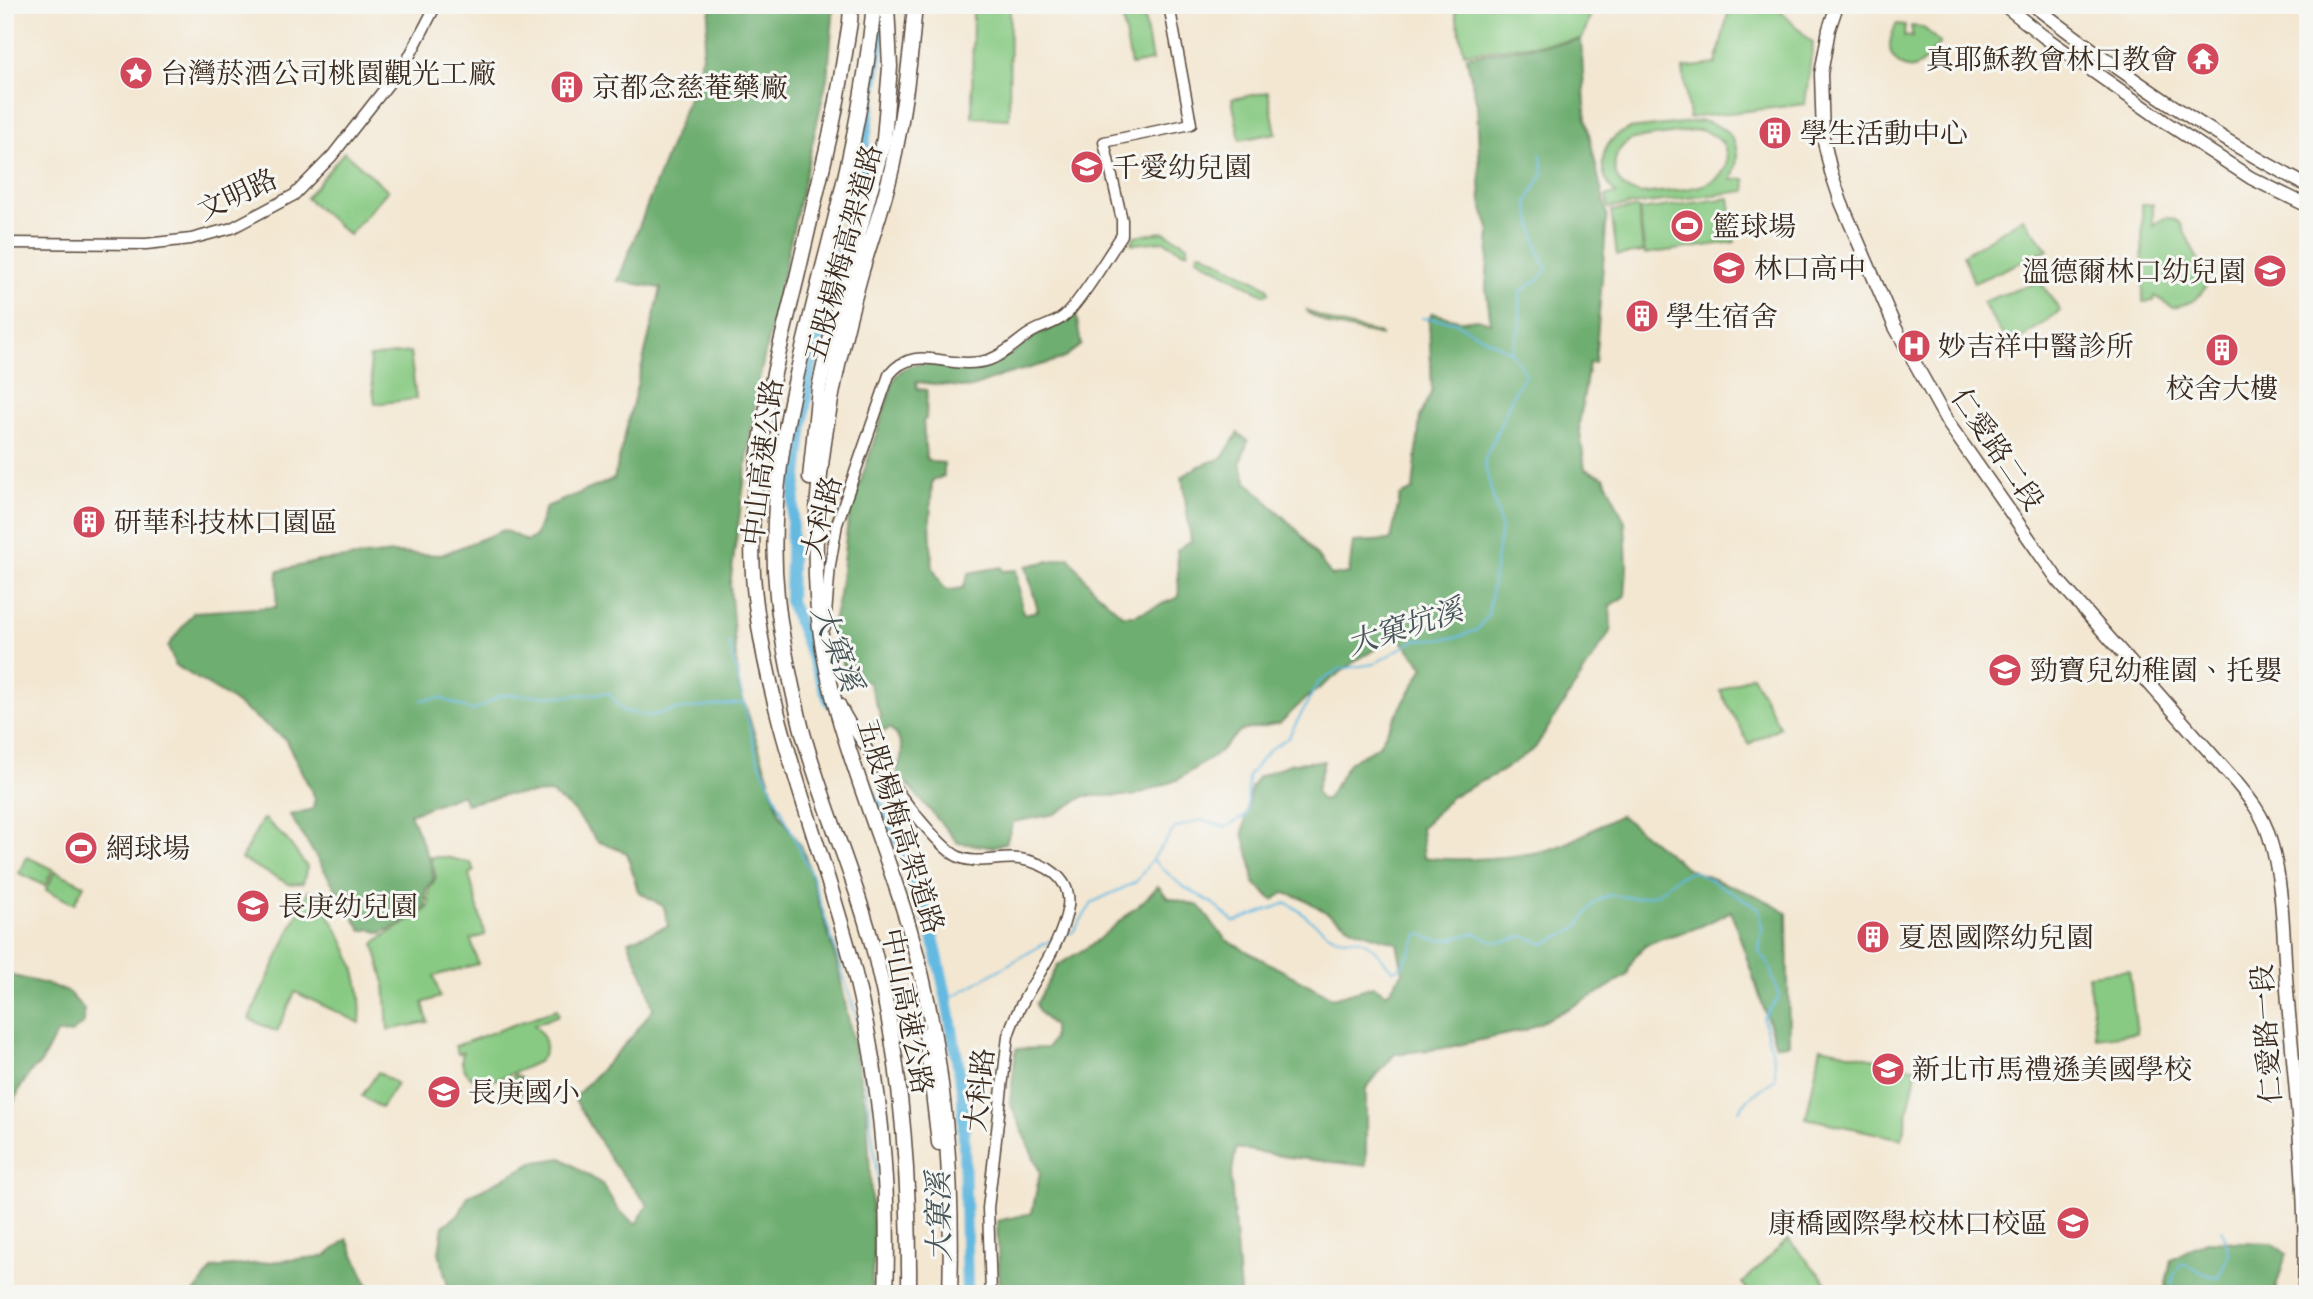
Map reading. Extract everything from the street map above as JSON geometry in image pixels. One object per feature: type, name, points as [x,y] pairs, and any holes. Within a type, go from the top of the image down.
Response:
[{"type":"highway","name":"中山高速公路","points":[[850,5],[850,22],[832,128],[775,363],[762,432],[752,546],[755,603],[766,667],[796,780],[854,970],[881,1116],[887,1251],[886,1294]]},
{"type":"highway","name":"中山高速公路","points":[[874,5],[857,125],[784,431],[774,538],[777,597],[802,727],[876,957],[890,1022],[902,1102],[910,1248],[909,1294]]},
{"type":"highway","name":"五股楊梅高架道路","points":[[887,5],[890,67],[884,139],[819,388],[811,456],[806,545],[812,621],[825,700],[906,950],[927,1042],[938,1138],[943,1237],[942,1294]]},
{"type":"highway","name":"五股楊梅高架道路","points":[[915,5],[909,66],[893,162],[883,205],[860,275],[828,414],[821,462],[815,557],[823,648],[834,698],[854,768],[908,924],[937,1041],[948,1136],[950,1294]]},
{"type":"main road","name":"仁愛路二段","points":[[1837,5],[1829,29],[1821,74],[1823,137],[1830,172],[1841,202],[1895,327],[1948,423],[2058,580],[2236,782]]},
{"type":"main road","points":[[2004,5],[2043,36],[2165,122],[2251,178],[2308,206]]},
{"type":"main road","points":[[2033,5],[2091,50],[2176,109],[2260,161],[2308,186]]},
{"type":"main road","name":"仁愛路一段","points":[[2236,782],[2259,813],[2269,836],[2275,862],[2292,1041],[2303,1199],[2304,1294]]},
{"type":"street","name":"文明路","points":[[5,243],[146,244],[191,239],[232,228],[294,195],[332,156],[408,59],[436,5]]},
{"type":"street","name":"大科路","points":[[991,1294],[988,1208],[1007,1036],[1017,1009],[1056,946],[1068,903],[1065,884],[1049,869],[1020,859],[976,860],[957,856],[924,823],[889,780],[847,718],[836,696],[826,649],[825,621],[830,565],[837,524],[889,375],[896,366],[914,358],[965,364],[990,359],[1069,312],[1122,235],[1122,220],[1104,142],[1192,124],[1169,5]]},
{"type":"green space","points":[[711,5],[834,5],[828,74],[757,389],[730,584],[738,683],[780,814],[804,852],[838,967],[867,1112],[874,1254],[871,1294],[450,1294],[439,1252],[443,1226],[460,1213],[468,1196],[535,1162],[562,1158],[603,1185],[618,1210],[636,1224],[648,1205],[612,1162],[574,1098],[630,1039],[653,1009],[646,982],[628,941],[668,926],[664,907],[638,891],[627,853],[597,841],[575,812],[551,793],[504,795],[466,804],[462,794],[410,814],[430,861],[434,879],[426,889],[426,907],[408,921],[381,933],[370,929],[362,931],[290,815],[313,809],[315,798],[285,739],[226,696],[175,665],[168,646],[194,612],[276,607],[278,571],[319,561],[393,553],[441,555],[504,530],[527,541],[535,536],[546,507],[614,479],[661,288],[618,281],[699,71]]},
{"type":"green space","points":[[973,5],[1010,5],[1009,119],[972,117]]},
{"type":"green space","points":[[1142,5],[1152,61],[1131,65],[1120,6]]},
{"type":"green space","points":[[1454,5],[1594,5],[1582,39],[1464,53]]},
{"type":"green space","points":[[1730,5],[1774,5],[1813,43],[1805,104],[1689,118],[1683,68],[1716,64]]},
{"type":"green space","points":[[1896,24],[1905,25],[1904,36],[1913,37],[1911,26],[1923,27],[1940,43],[1920,65],[1906,68],[1894,59],[1890,50]]},
{"type":"green space","points":[[1581,40],[1586,120],[1607,216],[1595,363],[1589,363],[1579,425],[1585,469],[1604,477],[1625,522],[1625,596],[1610,606],[1611,630],[1535,748],[1502,771],[1451,797],[1421,828],[1424,857],[1491,858],[1544,851],[1573,840],[1620,815],[1688,869],[1757,896],[1787,913],[1789,1044],[1776,1045],[1731,911],[1700,926],[1645,946],[1632,962],[1627,975],[1597,994],[1526,1030],[1445,1048],[1395,1054],[1366,1088],[1366,1166],[1236,1148],[1231,1179],[1240,1294],[1000,1294],[997,1221],[1032,1213],[1040,1172],[1010,1102],[1016,1049],[1047,1048],[1053,1039],[1053,1026],[1039,1012],[1036,1004],[1058,965],[1094,943],[1158,886],[1167,897],[1199,906],[1226,940],[1333,998],[1374,986],[1387,994],[1403,972],[1397,943],[1356,930],[1302,898],[1284,893],[1273,900],[1254,883],[1243,833],[1251,788],[1258,777],[1292,763],[1324,761],[1316,791],[1320,799],[1327,799],[1349,763],[1379,745],[1424,667],[1398,636],[1357,660],[1305,699],[1280,723],[1240,731],[1217,754],[1177,780],[1133,796],[1085,796],[1055,814],[1013,822],[1006,843],[993,847],[958,843],[896,771],[902,748],[895,733],[890,728],[873,737],[871,726],[881,717],[868,681],[849,682],[831,630],[839,595],[848,520],[894,380],[901,371],[919,364],[963,369],[982,368],[1003,359],[1035,336],[1065,322],[1076,313],[1081,345],[1062,359],[1001,376],[970,388],[916,382],[917,389],[927,390],[926,419],[923,421],[926,458],[932,462],[944,463],[944,476],[932,481],[930,520],[932,566],[943,588],[963,588],[969,573],[1001,567],[1003,571],[1016,570],[1023,614],[1038,611],[1026,566],[1069,557],[1092,588],[1122,615],[1135,615],[1179,597],[1177,550],[1191,541],[1182,477],[1197,467],[1222,458],[1238,433],[1248,441],[1240,463],[1247,482],[1298,531],[1332,576],[1349,573],[1353,542],[1391,540],[1400,496],[1413,490],[1420,417],[1432,391],[1429,320],[1432,313],[1462,321],[1477,319],[1491,323],[1486,288],[1490,232],[1481,202],[1477,105],[1466,56]]},
{"type":"green space","points":[[1268,92],[1276,133],[1240,140],[1232,99]]},
{"type":"green space","points":[[1700,121],[1721,128],[1734,141],[1736,149],[1737,158],[1731,180],[1745,179],[1746,191],[1608,208],[1606,196],[1616,194],[1605,176],[1603,157],[1612,140],[1629,129]],"holes":[[[1700,130],[1712,134],[1725,149],[1726,163],[1721,174],[1711,182],[1683,190],[1641,194],[1623,186],[1617,178],[1615,161],[1618,152],[1633,139]]]},
{"type":"green space","points":[[344,152],[388,190],[349,235],[306,198]]},
{"type":"green space","name":"籃球場","points":[[1729,198],[1735,242],[1645,254],[1639,210]]},
{"type":"green space","points":[[2142,204],[2153,204],[2153,226],[2166,218],[2181,224],[2208,281],[2198,297],[2189,303],[2172,307],[2155,296],[2154,301],[2143,302]]},
{"type":"green space","points":[[1638,208],[1643,252],[1617,255],[1611,211]]},
{"type":"green space","points":[[2023,218],[2048,250],[1974,283],[1963,255]]},
{"type":"green space","points":[[1163,232],[1188,245],[1188,251],[1184,252],[1164,241],[1131,243],[1135,236]]},
{"type":"green space","points":[[1202,252],[1267,287],[1269,293],[1265,295],[1197,258],[1198,253]]},
{"type":"green space","points":[[2037,282],[2042,284],[2060,311],[2010,347],[1982,302]]},
{"type":"green space","points":[[1307,310],[1332,322],[1382,336],[1330,325]]},
{"type":"green space","points":[[410,352],[416,399],[375,404],[369,357]]},
{"type":"green space","points":[[1752,675],[1780,727],[1749,744],[1720,691]]},
{"type":"green space","points":[[265,819],[287,840],[307,867],[303,883],[289,884],[241,859]]},
{"type":"green space","points":[[76,834],[95,842],[89,856],[70,847]]},
{"type":"green space","points":[[27,857],[53,869],[45,886],[19,873]]},
{"type":"green space","points":[[431,857],[446,857],[471,863],[474,871],[469,874],[485,935],[471,939],[478,964],[434,976],[440,997],[423,1003],[428,1022],[388,1030],[385,983],[374,944],[429,907],[429,890],[436,877]]},
{"type":"green space","points":[[55,871],[84,885],[74,904],[46,890]]},
{"type":"green space","points":[[308,891],[323,906],[349,954],[358,981],[360,1023],[295,992],[277,1032],[249,1019]]},
{"type":"green space","points":[[2129,970],[2137,1033],[2096,1038],[2088,975]]},
{"type":"green space","points":[[5,974],[68,992],[84,1009],[83,1024],[71,1033],[56,1034],[41,1063],[31,1071],[19,1090],[5,1123]]},
{"type":"green space","points":[[557,1009],[559,1015],[534,1025],[545,1043],[544,1053],[538,1062],[501,1078],[482,1081],[474,1079],[465,1070],[462,1063],[463,1052],[458,1054],[455,1046]]},
{"type":"green space","points":[[1821,1047],[1917,1068],[1902,1139],[1806,1118]]},
{"type":"green space","points":[[378,1072],[397,1084],[381,1108],[362,1096]]},
{"type":"green space","points":[[514,1075],[527,1082],[520,1095],[507,1088]]},
{"type":"green space","points":[[347,1239],[372,1294],[193,1294],[213,1268],[326,1256]]},
{"type":"green space","points":[[1788,1239],[1837,1294],[1751,1294],[1742,1283]]},
{"type":"green space","points":[[2206,1241],[2273,1243],[2286,1254],[2274,1294],[2164,1294],[2171,1259]]},
{"type":"waterway","name":"大窠溪","points":[[830,702],[790,601],[792,518],[808,379],[858,187],[883,13]]},
{"type":"waterway","name":"大窠坑溪","points":[[1066,934],[1073,932],[1093,902],[1136,882],[1175,828],[1201,820],[1226,827],[1247,815],[1248,776],[1269,750],[1288,738],[1318,683],[1340,669],[1374,664],[1415,640],[1455,638],[1477,630],[1488,615],[1501,528],[1484,462],[1516,388],[1526,374],[1511,352],[1520,326],[1520,292],[1539,279],[1547,269],[1539,252],[1527,202],[1543,173],[1541,154]]},
{"type":"waterway","points":[[1422,318],[1452,321],[1511,352]]},
{"type":"waterway","points":[[729,642],[757,757],[812,876],[858,1022],[878,1181],[878,1294]]},
{"type":"waterway","points":[[422,700],[440,698],[474,711],[501,695],[566,696],[609,693],[623,711],[650,716],[674,710],[743,703]]},
{"type":"waterway","name":"大窠溪","points":[[864,783],[902,846],[931,928],[947,1000],[963,1094],[967,1294]]},
{"type":"waterway","name":"大窠坑溪","points":[[1153,860],[1182,886],[1211,902],[1234,922],[1287,903],[1333,936],[1365,942],[1393,970],[1402,967],[1419,933],[1441,940],[1476,933],[1500,942],[1524,936],[1544,944],[1577,928],[1595,902],[1609,895],[1636,898],[1657,894],[1677,877],[1694,871],[1759,908],[1762,929],[1759,951],[1768,963],[1779,997],[1763,1018],[1775,1064],[1775,1079],[1749,1098],[1739,1110]]},
{"type":"waterway","name":"大窠坑溪","points":[[947,1000],[1054,938]]},
{"type":"waterway","points":[[2171,1294],[2174,1275],[2181,1264],[2218,1278],[2229,1253],[2222,1229]]},
{"type":"place","name":"真耶穌教會林口教會","points":[[2203,59]]},
{"type":"place","name":"台灣菸酒公司桃園觀光工廠","points":[[136,73]]},
{"type":"place","name":"京都念慈菴藥廠","points":[[567,87]]},
{"type":"place","name":"學生活動中心","points":[[1775,133]]},
{"type":"place","name":"千愛幼兒園","points":[[1087,167]]},
{"type":"place","name":"籃球場","points":[[1687,226]]},
{"type":"place","name":"林口高中","points":[[1729,268]]},
{"type":"place","name":"溫德爾林口幼兒園","points":[[2270,271]]},
{"type":"place","name":"學生宿舍","points":[[1642,316]]},
{"type":"place","name":"妙吉祥中醫診所","points":[[1914,346]]},
{"type":"place","name":"校舍大樓","points":[[2222,350]]},
{"type":"place","name":"研華科技林口園區","points":[[89,522]]},
{"type":"place","name":"勁寶兒幼稚園、托嬰","points":[[2005,670]]},
{"type":"place","name":"網球場","points":[[81,848]]},
{"type":"place","name":"長庚幼兒園","points":[[253,906]]},
{"type":"place","name":"夏恩國際幼兒園","points":[[1873,937]]},
{"type":"place","name":"新北市馬禮遜美國學校","points":[[1888,1069]]},
{"type":"place","name":"長庚國小","points":[[444,1092]]},
{"type":"place","name":"康橋國際學校林口校區","points":[[2073,1223]]}]
